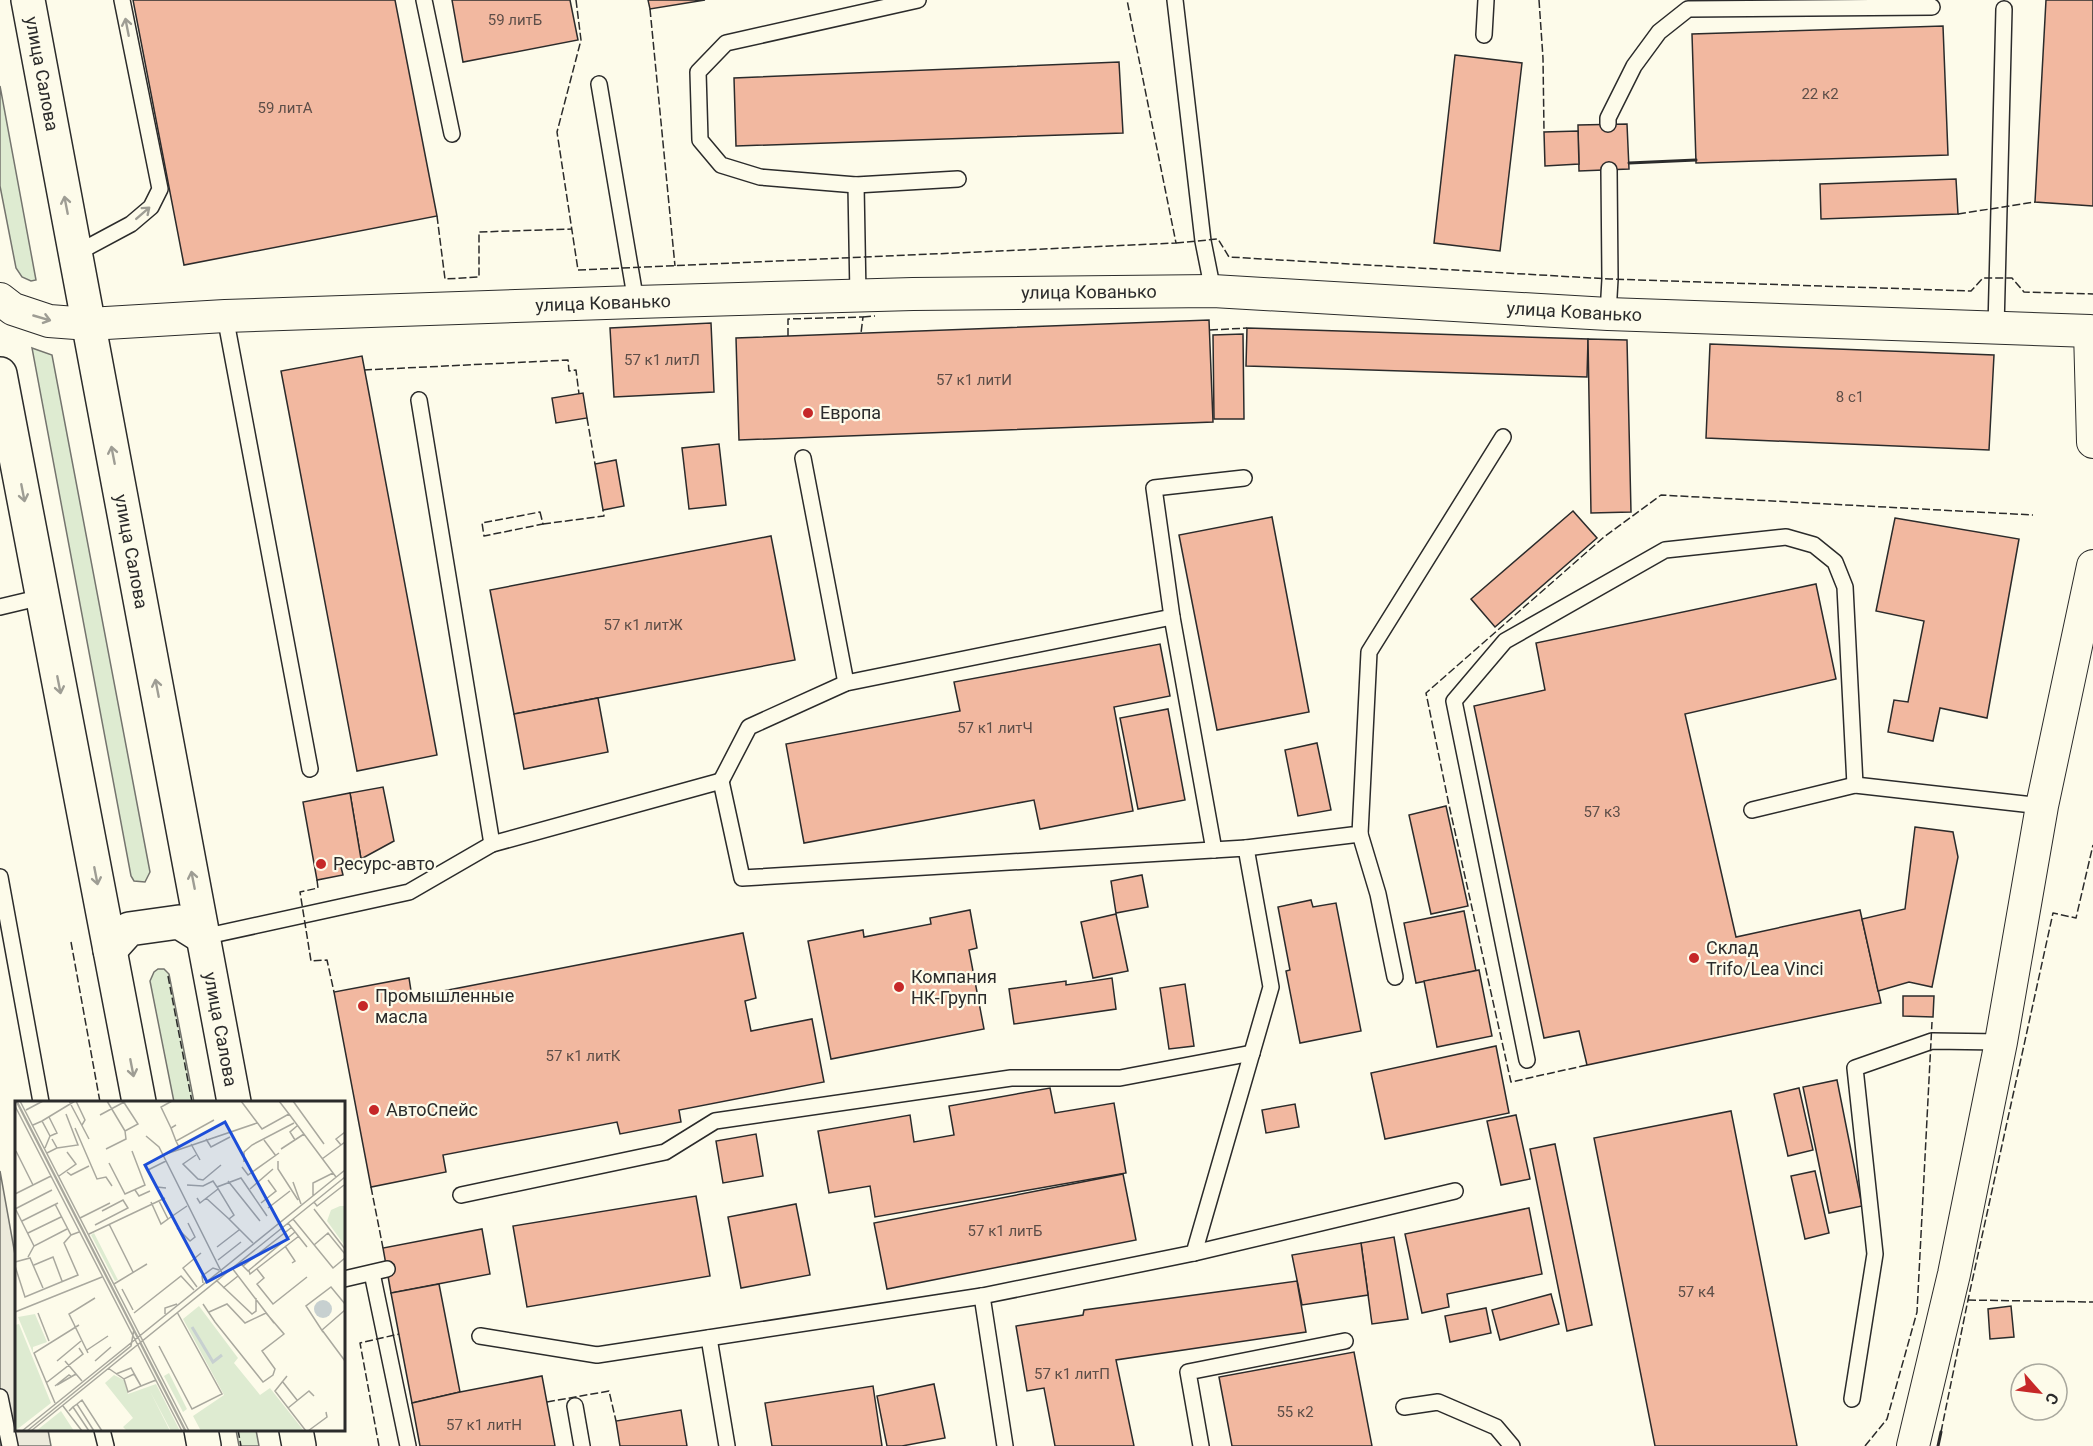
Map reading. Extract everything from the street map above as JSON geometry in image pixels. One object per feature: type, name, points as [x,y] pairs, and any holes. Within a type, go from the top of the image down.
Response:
[{"type":"main road","name":"улица Салова","points":[[28,0],[234,1101]]},
{"type":"main road","points":[[0,374],[8,459],[42,597],[139,1101]]},
{"type":"main road","points":[[110,950],[129,928],[178,922],[203,937]]},
{"type":"main road","points":[[201,1431],[204,1446]]},
{"type":"main road","points":[[296,1431],[299,1446]]},
{"type":"street","name":"улица Кованько","points":[[0,299],[13,309],[49,321],[89,324],[225,316],[636,302],[1213,291],[1608,314],[2092,331]]},
{"type":"street","points":[[2092,331],[2093,442]]},
{"type":"street","points":[[1914,1446],[1954,1274],[2001,1042],[2042,806],[2089,608],[2093,566]]},
{"type":"lane","points":[[75,254],[130,224],[151,207],[160,189],[122,0]]},
{"type":"lane","points":[[424,0],[452,134]]},
{"type":"lane","points":[[918,0],[726,43],[698,72],[700,140],[721,165],[760,177],[856,185],[958,179]]},
{"type":"lane","points":[[1174,0],[1203,241],[1213,291]]},
{"type":"lane","points":[[1484,35],[1486,0]]},
{"type":"lane","points":[[1608,124],[1608,118],[1634,66],[1659,32],[1688,9],[1932,7]]},
{"type":"lane","points":[[1996,328],[2004,9]]},
{"type":"lane","points":[[599,84],[636,302]]},
{"type":"lane","points":[[1608,314],[1609,170]]},
{"type":"lane","points":[[856,185],[858,296]]},
{"type":"lane","points":[[225,316],[310,769]]},
{"type":"lane","points":[[419,400],[492,844]]},
{"type":"lane","points":[[1395,977],[1378,894],[1360,834],[1369,652],[1503,437]]},
{"type":"lane","points":[[803,458],[846,683]]},
{"type":"lane","points":[[1214,850],[1172,617],[1154,488],[1244,478]]},
{"type":"lane","points":[[1527,1060],[1454,701],[1505,641],[1665,550],[1786,537],[1814,545],[1835,562],[1845,587],[1855,785]]},
{"type":"lane","points":[[0,607],[42,597]]},
{"type":"lane","points":[[1172,617],[846,683],[749,727],[721,781],[742,878],[1246,848],[1360,834]]},
{"type":"lane","points":[[203,937],[409,892],[492,844],[721,781]]},
{"type":"lane","points":[[1752,810],[1855,785],[2042,806]]},
{"type":"lane","points":[[1194,1253],[1271,987],[1246,848]]},
{"type":"lane","points":[[0,877],[41,1101]]},
{"type":"lane","points":[[1852,1399],[1875,1254],[1855,1068],[1932,1041],[2001,1042]]},
{"type":"lane","points":[[461,1195],[664,1152],[715,1121],[1011,1078],[1120,1078],[1252,1053]]},
{"type":"lane","points":[[480,1336],[597,1355],[982,1296],[1194,1253],[1455,1191]]},
{"type":"lane","points":[[345,1279],[379,1271],[408,1446]]},
{"type":"lane","points":[[982,1296],[1005,1446]]},
{"type":"lane","points":[[709,1338],[727,1446]]},
{"type":"lane","points":[[1201,1446],[1188,1372],[1345,1341]]},
{"type":"lane","points":[[0,1397],[10,1446]]},
{"type":"lane","points":[[1404,1407],[1438,1402],[1496,1427],[1512,1446]]},
{"type":"lane","points":[[575,1406],[582,1446]]},
{"type":"lane","points":[[102,1431],[106,1446]]},
{"type":"green space","points":[[0,86],[36,280],[31,281],[22,277],[16,268],[0,186]]},
{"type":"green space","points":[[32,348],[52,355],[150,872],[145,882],[134,881],[131,876]]},
{"type":"green space","points":[[164,969],[169,974],[194,1101],[174,1101],[150,981],[154,972]]},
{"type":"green space","points":[[236,1431],[256,1431],[259,1446],[239,1446]]},
{"type":"shaded area","points":[[0,1171],[15,1254],[15,1431],[48,1431],[51,1446],[0,1446]]},
{"type":"building","points":[[133,0],[395,0],[437,216],[184,265]]},
{"type":"building","points":[[452,0],[570,0],[578,40],[463,62]]},
{"type":"building","points":[[648,0],[705,0],[650,9]]},
{"type":"building","points":[[2046,0],[2093,0],[2093,206],[2035,202]]},
{"type":"building","points":[[1943,26],[1948,155],[1696,163],[1692,34]]},
{"type":"building","points":[[1455,55],[1522,63],[1500,251],[1434,243]]},
{"type":"building","points":[[1119,62],[1123,133],[736,146],[734,78]]},
{"type":"building","points":[[1627,124],[1629,169],[1579,171],[1578,125]]},
{"type":"building","points":[[1578,131],[1579,164],[1545,166],[1544,132]]},
{"type":"building","points":[[1956,179],[1958,214],[1821,219],[1820,184]]},
{"type":"building","points":[[1209,320],[1213,422],[739,440],[736,338]]},
{"type":"building","points":[[711,323],[714,392],[614,397],[610,328]]},
{"type":"building","points":[[1247,328],[1588,339],[1587,377],[1246,366]]},
{"type":"building","points":[[1243,334],[1244,419],[1214,419],[1213,335]]},
{"type":"building","points":[[1588,339],[1627,340],[1631,512],[1591,513]]},
{"type":"building","points":[[1710,344],[1994,355],[1989,450],[1706,438]]},
{"type":"building","points":[[362,356],[437,755],[357,771],[281,371]]},
{"type":"building","points":[[583,393],[587,418],[556,423],[552,398]]},
{"type":"building","points":[[719,444],[726,505],[689,509],[682,448]]},
{"type":"building","points":[[616,460],[624,506],[603,510],[595,464]]},
{"type":"building","points":[[1573,511],[1597,538],[1495,627],[1471,599]]},
{"type":"building","points":[[1272,517],[1309,712],[1217,730],[1179,535]]},
{"type":"building","points":[[1895,518],[2019,539],[1987,718],[1940,708],[1933,741],[1888,732],[1894,700],[1908,702],[1924,621],[1876,611]]},
{"type":"building","points":[[771,536],[795,660],[514,714],[490,590]]},
{"type":"building","points":[[1816,584],[1836,679],[1685,714],[1736,937],[1860,910],[1881,1003],[1587,1065],[1579,1031],[1544,1038],[1474,706],[1545,690],[1536,643]]},
{"type":"building","points":[[1160,644],[1170,696],[1114,707],[1133,811],[1040,829],[1034,800],[804,843],[786,744],[960,711],[954,682]]},
{"type":"building","points":[[598,698],[608,752],[524,769],[514,714]]},
{"type":"building","points":[[1168,709],[1185,800],[1138,809],[1120,718]]},
{"type":"building","points":[[1317,743],[1331,810],[1298,816],[1285,750]]},
{"type":"building","points":[[383,787],[394,841],[361,859],[350,793]]},
{"type":"building","points":[[350,793],[361,859],[340,863],[343,875],[317,880],[303,802]]},
{"type":"building","points":[[1446,806],[1468,906],[1431,914],[1409,815]]},
{"type":"building","points":[[1915,827],[1953,832],[1958,857],[1932,987],[1909,982],[1878,991],[1862,919],[1905,909]]},
{"type":"building","points":[[1142,875],[1148,907],[1116,913],[1111,881]]},
{"type":"building","points":[[1311,900],[1313,907],[1336,903],[1361,1031],[1300,1043],[1286,971],[1290,970],[1278,907]]},
{"type":"building","points":[[970,910],[977,948],[969,950],[984,1029],[831,1059],[808,941],[863,930],[864,937],[931,924],[930,918]]},
{"type":"building","points":[[1464,911],[1476,971],[1416,983],[1404,923]]},
{"type":"building","points":[[1116,914],[1128,971],[1093,978],[1081,922]]},
{"type":"building","points":[[743,933],[756,998],[745,1001],[751,1031],[812,1019],[824,1082],[679,1110],[681,1122],[620,1134],[617,1122],[443,1155],[446,1172],[371,1187],[334,992],[409,978],[412,997]]},
{"type":"building","points":[[1479,970],[1492,1036],[1437,1047],[1424,981]]},
{"type":"building","points":[[1112,978],[1116,1009],[1014,1024],[1009,989],[1066,981],[1066,985]]},
{"type":"building","points":[[1185,984],[1194,1046],[1169,1049],[1160,988]]},
{"type":"building","points":[[1903,996],[1934,996],[1933,1017],[1903,1016]]},
{"type":"building","points":[[1496,1046],[1509,1113],[1385,1139],[1371,1073]]},
{"type":"building","points":[[1837,1080],[1862,1206],[1829,1213],[1803,1087]]},
{"type":"building","points":[[1050,1088],[1055,1113],[1114,1103],[1126,1173],[875,1217],[870,1186],[829,1193],[818,1131],[910,1115],[914,1142],[954,1135],[949,1106]]},
{"type":"building","points":[[1799,1088],[1813,1150],[1788,1156],[1774,1094]]},
{"type":"building","points":[[1295,1104],[1299,1127],[1266,1133],[1262,1110]]},
{"type":"building","points":[[1731,1111],[1797,1446],[1655,1446],[1594,1138]]},
{"type":"building","points":[[1516,1115],[1530,1179],[1501,1185],[1487,1121]]},
{"type":"building","points":[[756,1134],[763,1176],[723,1183],[716,1141]]},
{"type":"building","points":[[1555,1144],[1592,1325],[1567,1331],[1530,1149]]},
{"type":"building","points":[[1815,1171],[1829,1233],[1805,1239],[1791,1176]]},
{"type":"building","points":[[1123,1174],[1136,1240],[887,1289],[874,1223]]},
{"type":"building","points":[[696,1196],[710,1276],[527,1307],[513,1226]]},
{"type":"building","points":[[796,1204],[810,1275],[741,1288],[728,1217]]},
{"type":"building","points":[[1529,1208],[1542,1274],[1447,1294],[1449,1307],[1422,1313],[1405,1234]]},
{"type":"building","points":[[482,1229],[490,1274],[391,1293],[383,1248]]},
{"type":"building","points":[[1394,1237],[1408,1319],[1372,1324],[1361,1243]]},
{"type":"building","points":[[1361,1243],[1368,1295],[1302,1305],[1292,1255]]},
{"type":"building","points":[[1297,1281],[1306,1332],[1116,1360],[1134,1446],[1055,1446],[1044,1388],[1027,1391],[1016,1326],[1083,1315],[1084,1310]]},
{"type":"building","points":[[439,1284],[460,1392],[412,1403],[391,1293]]},
{"type":"building","points":[[1551,1294],[1559,1324],[1500,1340],[1492,1310]]},
{"type":"building","points":[[2011,1306],[2014,1337],[1990,1339],[1988,1309]]},
{"type":"building","points":[[1486,1308],[1491,1333],[1450,1342],[1445,1316]]},
{"type":"building","points":[[1354,1352],[1372,1446],[1232,1446],[1219,1377]]},
{"type":"building","points":[[542,1376],[555,1446],[420,1446],[412,1403]]},
{"type":"building","points":[[934,1384],[945,1438],[902,1446],[887,1446],[877,1396]]},
{"type":"building","points":[[873,1386],[882,1446],[772,1446],[765,1403]]},
{"type":"building","points":[[681,1410],[687,1446],[620,1446],[616,1421]]},
{"type":"fence","points":[[576,0],[581,40],[557,132],[578,270],[1176,243],[1127,0]]},
{"type":"fence","points":[[1539,0],[1543,58],[1544,132]]},
{"type":"fence","points":[[650,9],[675,266]]},
{"type":"fence","points":[[1958,214],[2035,202]]},
{"type":"fence","points":[[437,216],[445,279],[479,277],[479,232],[572,229]]},
{"type":"fence","points":[[1176,243],[1218,239],[1229,257],[1610,279],[1971,291],[1983,278],[2012,278],[2024,292],[2093,294]]},
{"type":"fence","points":[[863,317],[875,316]]},
{"type":"fence","points":[[788,336],[788,319],[863,317],[861,333]]},
{"type":"fence","points":[[1210,330],[1247,328]]},
{"type":"fence","points":[[364,370],[568,360],[569,371],[576,370],[579,394]]},
{"type":"fence","points":[[587,418],[595,464]]},
{"type":"fence","points":[[1587,1065],[1511,1082],[1426,693],[1604,537],[1661,495],[2033,515]]},
{"type":"fence","points":[[543,524],[604,516],[603,510]]},
{"type":"fence","points":[[540,512],[543,524],[484,536],[482,523],[540,512]]},
{"type":"fence","points":[[1941,1432],[2053,913],[2076,918],[2093,845]]},
{"type":"fence","points":[[317,880],[318,888],[300,892],[311,961],[327,960],[334,992]]},
{"type":"fence","points":[[71,942],[100,1101]]},
{"type":"fence","points":[[168,976],[192,1101]]},
{"type":"fence","points":[[1865,1446],[1887,1419],[1917,1312],[1932,1022]]},
{"type":"fence","points":[[371,1187],[383,1248]]},
{"type":"fence","points":[[1968,1300],[2093,1302]]},
{"type":"fence","points":[[379,1446],[360,1343],[399,1334]]},
{"type":"fence","points":[[547,1402],[609,1391],[616,1421]]},
{"type":"fence","points":[[238,1431],[241,1446]]},
{"type":"wall","points":[[1629,163],[1696,160]]},
{"type":"wall","points":[[1938,1446],[1941,1432]]},
{"type":"place","name":"Европа","points":[[808,413]]},
{"type":"place","name":"Ресурс-авто","points":[[321,864]]},
{"type":"place","name":"Склад Trifo/Lea Vinci","points":[[1694,958]]},
{"type":"place","name":"Компания НК-Групп","points":[[899,987]]},
{"type":"place","name":"Промышленные масла","points":[[363,1006]]},
{"type":"place","name":"АвтоСпейс","points":[[374,1110]]}]
